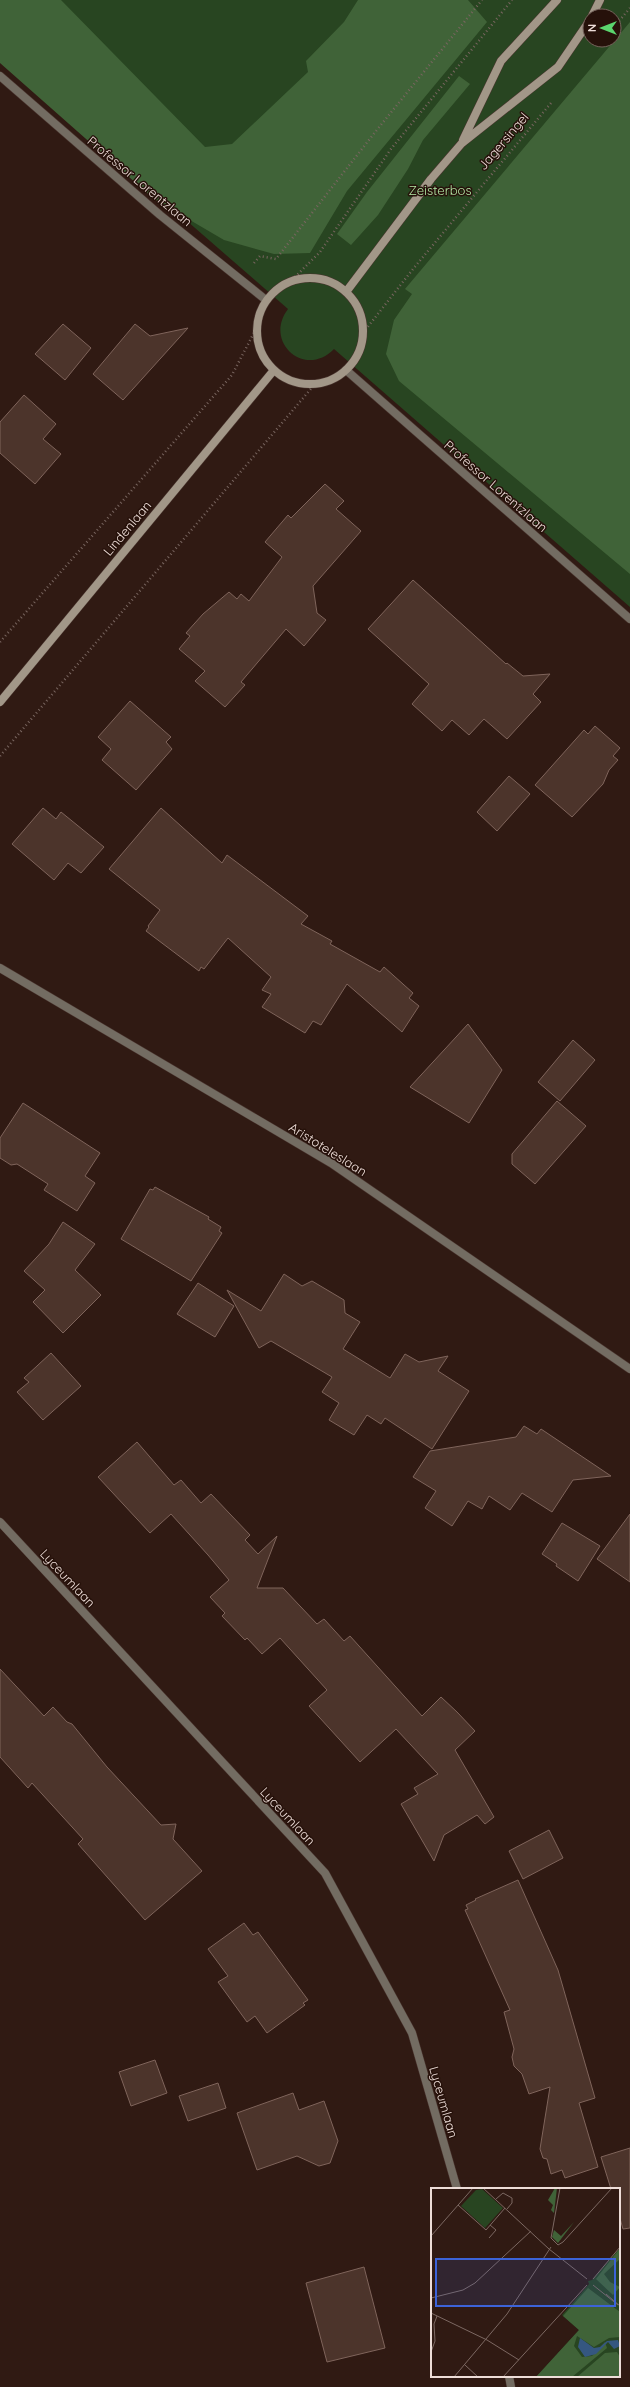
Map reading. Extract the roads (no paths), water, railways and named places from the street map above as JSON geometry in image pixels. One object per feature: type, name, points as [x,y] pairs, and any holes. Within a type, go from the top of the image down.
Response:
[{"type":"street","name":"Jagersingel","points":[[462,143],[501,61],[557,0]]},
{"type":"street","name":"Jagersingel","points":[[346,292],[431,179],[462,143],[558,67],[582,32]]},
{"type":"street","name":"Professor Lorentzlaan","points":[[0,76],[160,215],[266,300]]},
{"type":"street","points":[[308,277],[329,280],[346,292],[356,304],[362,320],[363,333],[355,360],[346,370],[331,380],[315,384],[300,383],[285,378],[274,370],[260,350],[257,339],[257,327],[260,313],[266,300],[278,288],[292,280],[308,277]]},
{"type":"street","name":"Lindenlaan","points":[[0,702],[274,370]]},
{"type":"street","name":"Professor Lorentzlaan","points":[[346,370],[630,620]]},
{"type":"street","name":"Aristoteleslaan","points":[[0,968],[331,1163],[630,1369]]},
{"type":"street","name":"Lyceumlaan","points":[[0,1522],[325,1873],[412,2033],[457,2188]]},
{"type":"street","points":[[508,2377],[511,2387]]},
{"type":"park label","name":"Zeisterbos","points":[[440,190]]}]
